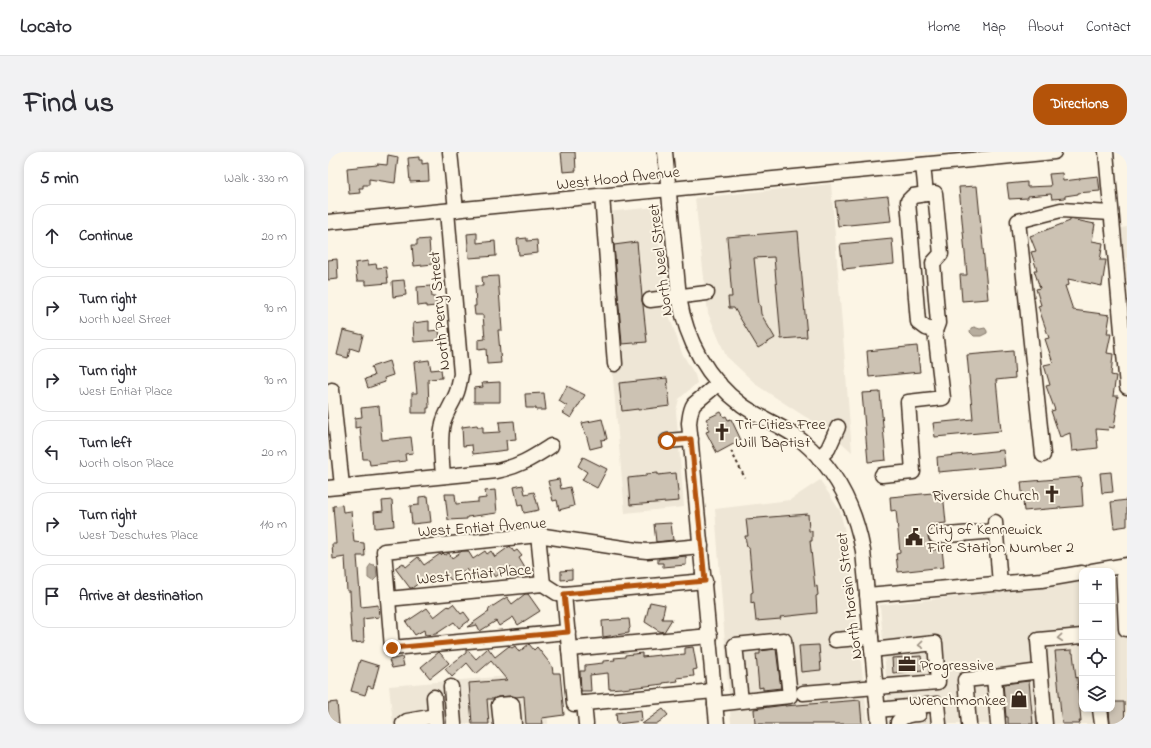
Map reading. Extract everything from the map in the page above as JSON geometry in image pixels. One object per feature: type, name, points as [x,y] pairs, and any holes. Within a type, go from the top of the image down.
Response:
[{"type":"street","name":"North Perry Street","points":[[443,476],[441,436],[443,423],[457,393],[461,374],[451,210],[450,152]]},
{"type":"street","name":"North Neel Street","points":[[665,152],[679,297],[683,319],[693,345],[708,370],[718,383]]},
{"type":"street","name":"West Hood Avenue","points":[[328,222],[1054,152]]},
{"type":"street","points":[[1106,152],[1127,387]]},
{"type":"street","points":[[923,165],[926,194]]},
{"type":"street","points":[[882,475],[913,472],[908,402],[943,398],[935,331],[938,323],[934,263],[941,254],[935,193],[913,196],[908,201],[918,322],[926,328],[935,331]]},
{"type":"street","points":[[602,196],[615,364]]},
{"type":"street","points":[[1043,455],[1018,221],[1061,210],[1111,213]]},
{"type":"street","points":[[650,300],[707,293]]},
{"type":"street","points":[[717,724],[705,581],[689,423],[692,408],[699,399],[718,383]]},
{"type":"street","name":"North Morain Street","points":[[718,383],[742,405],[806,444],[829,469],[845,494],[856,520],[863,551],[879,724]]},
{"type":"street","points":[[332,390],[342,486]]},
{"type":"street","points":[[819,458],[828,449],[838,427]]},
{"type":"street","points":[[667,441],[691,439]]},
{"type":"street","points":[[328,488],[497,471],[510,468],[524,462],[551,446]]},
{"type":"street","points":[[936,536],[995,527],[1000,584]]},
{"type":"street","points":[[538,535],[543,584]]},
{"type":"street","name":"West Entiat Avenue","points":[[388,599],[384,551],[538,535],[636,550],[701,546]]},
{"type":"street","points":[[1110,568],[1125,565],[1126,629]]},
{"type":"street","points":[[867,595],[1041,580],[1079,574]]},
{"type":"street","name":"West Entiat Place","points":[[388,599],[543,584],[557,593],[564,594],[705,581]]},
{"type":"street","points":[[564,594],[569,650],[579,704],[586,724]]},
{"type":"street","points":[[388,599],[392,648],[568,632]]},
{"type":"street","points":[[569,650],[710,636]]},
{"type":"street","points":[[1045,724],[1038,640],[1079,636]]},
{"type":"street","points":[[579,704],[715,697],[741,701],[790,696],[784,640],[735,645],[741,701]]},
{"type":"street","points":[[803,693],[938,682],[935,644],[872,643],[835,640]]},
{"type":"street","points":[[969,724],[965,680],[1040,671]]},
{"type":"street","points":[[994,677],[998,724]]},
{"type":"street","points":[[451,687],[454,724]]},
{"type":"street","points":[[403,724],[407,721],[435,720],[434,696]]},
{"type":"street","points":[[500,724],[499,705],[512,704],[514,724]]},
{"type":"street","points":[[878,710],[937,704],[938,718],[913,714],[904,716],[898,724]]},
{"type":"street","points":[[1100,712],[1102,724]]},
{"type":"path","points":[[731,451],[745,478]]},
{"type":"shaded area","points":[[831,184],[852,452],[824,427],[804,416],[758,386],[726,356],[708,313],[695,198]]},
{"type":"shaded area","points":[[655,207],[668,312],[682,353],[695,375],[697,383],[679,399],[676,411],[684,507],[625,513],[597,213]]},
{"type":"shaded area","points":[[1127,227],[1127,296],[1121,228]]},
{"type":"shaded area","points":[[974,327],[980,329],[985,328],[987,333],[981,336],[974,336],[970,332],[971,328]]},
{"type":"shaded area","points":[[820,480],[840,511],[848,544],[868,724],[731,724],[715,509],[790,500]]},
{"type":"shaded area","points":[[371,564],[376,567],[377,577],[373,581],[368,578],[368,568]]},
{"type":"shaded area","points":[[1127,574],[1127,724],[890,724],[880,605],[1079,582],[1079,712],[1115,712],[1115,576]]},
{"type":"shaded area","points":[[544,673],[548,724],[393,724],[389,686]]},
{"type":"building","points":[[561,152],[575,152],[576,171],[563,172]]},
{"type":"building","points":[[388,155],[398,157],[395,183],[369,179],[369,185],[363,185],[363,188],[359,188],[360,193],[349,194],[347,168],[377,164],[387,165]]},
{"type":"building","points":[[419,157],[419,160],[422,160],[422,164],[428,163],[429,181],[410,182],[408,158]]},
{"type":"building","points":[[1062,173],[1063,181],[1098,176],[1100,191],[1078,193],[1065,196],[1065,198],[1052,199],[1051,194],[1028,196],[1028,198],[1009,199],[1007,184],[1027,182],[1027,187],[1051,186],[1049,174]]},
{"type":"building","points":[[977,186],[988,299],[962,301],[960,275],[967,275],[959,187]]},
{"type":"building","points":[[888,196],[891,221],[838,226],[835,201]]},
{"type":"building","points":[[1070,219],[1095,224],[1092,241],[1103,243],[1100,260],[1106,260],[1102,286],[1068,279],[1069,285],[1065,286],[1073,310],[1110,315],[1107,334],[1111,334],[1107,353],[1113,354],[1111,375],[1116,376],[1113,396],[1118,396],[1114,428],[1109,427],[1108,430],[1096,429],[1098,448],[1072,451],[1070,433],[1060,437],[1051,411],[1055,410],[1046,386],[1050,385],[1044,365],[1053,363],[1045,339],[1049,338],[1038,306],[1041,305],[1036,289],[1040,288],[1034,270],[1037,270],[1031,252],[1036,251],[1030,236],[1070,221]]},
{"type":"building","points":[[798,231],[807,337],[781,339],[774,257],[754,258],[761,314],[775,338],[758,348],[734,308],[729,308],[728,297],[732,297],[727,237]]},
{"type":"building","points":[[477,233],[477,243],[495,241],[496,256],[469,258],[467,234]]},
{"type":"building","points":[[527,238],[527,241],[537,240],[538,253],[519,255],[517,239]]},
{"type":"building","points":[[429,239],[430,254],[432,254],[433,264],[414,266],[412,245],[417,245],[417,240]]},
{"type":"building","points":[[892,239],[894,264],[843,269],[840,244]]},
{"type":"building","points":[[637,242],[647,342],[622,344],[614,245]]},
{"type":"building","points":[[337,259],[338,279],[328,280],[328,260]]},
{"type":"building","points":[[368,261],[368,265],[376,264],[377,268],[386,267],[388,283],[366,285],[366,281],[357,281],[355,263]]},
{"type":"building","points":[[498,276],[502,330],[498,330],[501,363],[487,364],[486,349],[478,350],[478,340],[485,339],[483,315],[475,315],[475,286],[483,286],[482,277]]},
{"type":"building","points":[[404,280],[406,295],[393,297],[392,281]]},
{"type":"building","points":[[431,286],[432,297],[436,297],[436,306],[418,306],[417,287]]},
{"type":"building","points":[[429,321],[429,331],[439,330],[440,340],[414,342],[413,323]]},
{"type":"building","points":[[343,330],[363,335],[359,351],[350,348],[348,358],[337,355]]},
{"type":"building","points":[[917,346],[920,372],[869,377],[867,351]]},
{"type":"building","points":[[1013,351],[1015,378],[996,380],[1001,431],[935,437],[933,423],[973,419],[967,355]]},
{"type":"building","points":[[429,360],[431,370],[441,369],[442,378],[428,379],[429,408],[427,408],[427,413],[412,413],[412,393],[417,393],[414,362]]},
{"type":"building","points":[[389,361],[393,375],[384,378],[385,382],[368,388],[365,379],[374,376],[371,367]]},
{"type":"building","points":[[667,378],[670,406],[622,411],[619,383]]},
{"type":"building","points":[[500,382],[500,402],[474,402],[474,388],[483,387],[482,383]]},
{"type":"building","points":[[567,386],[585,395],[571,418],[563,413],[567,406],[559,401]]},
{"type":"building","points":[[880,392],[886,460],[868,462],[862,393]]},
{"type":"building","points":[[544,393],[546,410],[526,408],[525,394]]},
{"type":"building","points":[[379,406],[382,440],[411,437],[413,453],[405,454],[406,461],[370,465],[369,459],[363,459],[360,427],[355,428],[355,418],[362,417],[361,408]]},
{"type":"building","name":"Tri-Cities Free Will Baptist","points":[[721,412],[728,420],[731,419],[741,440],[717,453],[706,432],[709,431],[707,426],[709,424],[706,419]]},
{"type":"building","points":[[602,419],[607,439],[601,440],[602,446],[590,449],[582,423]]},
{"type":"building","points":[[514,421],[516,439],[506,440],[507,450],[473,454],[472,445],[463,446],[462,427],[477,425],[478,427],[483,427],[483,433],[500,432],[499,422]]},
{"type":"building","points":[[1003,450],[1005,466],[938,472],[937,457]]},
{"type":"building","points":[[583,457],[607,469],[597,488],[582,480],[587,472],[578,466]]},
{"type":"building","points":[[1111,472],[1113,492],[1102,493],[1100,473]]},
{"type":"building","points":[[658,473],[658,475],[676,473],[679,501],[630,505],[628,478]]},
{"type":"building","name":"Riverside Church","points":[[1081,477],[1083,506],[1024,511],[1021,482]]},
{"type":"building","points":[[559,479],[561,489],[570,487],[574,506],[559,510],[557,500],[553,501],[548,481]]},
{"type":"building","points":[[523,485],[525,494],[534,492],[539,510],[524,513],[522,504],[518,505],[514,487]]},
{"type":"building","points":[[495,490],[497,513],[467,517],[467,519],[448,520],[445,494],[455,494],[456,504],[478,502],[478,499],[486,498],[485,491]]},
{"type":"building","name":"City of Kennewick Fire Station Number 2","points":[[943,492],[946,523],[928,525],[928,536],[931,550],[942,549],[944,567],[898,572],[896,554],[900,553],[896,510],[891,511],[890,497]]},
{"type":"building","points":[[428,496],[431,522],[412,524],[410,506],[419,505],[419,497]]},
{"type":"building","points":[[392,500],[394,526],[375,528],[374,512],[383,511],[382,501]]},
{"type":"building","points":[[1127,500],[1127,526],[1114,528],[1111,502]]},
{"type":"building","points":[[342,505],[343,512],[351,511],[354,542],[364,543],[365,556],[357,556],[361,607],[378,605],[379,617],[363,619],[364,642],[352,643],[350,591],[347,591],[345,557],[333,559],[332,544],[336,544],[333,506]]},
{"type":"building","points":[[808,514],[809,531],[812,531],[812,541],[810,541],[815,587],[817,586],[818,595],[816,596],[817,613],[780,617],[781,619],[756,621],[754,602],[751,603],[751,593],[753,592],[749,547],[747,547],[745,536],[748,536],[746,519]]},
{"type":"building","points":[[671,523],[673,540],[656,542],[654,524]]},
{"type":"building","points":[[510,546],[514,552],[517,550],[522,556],[519,558],[525,568],[515,575],[510,567],[495,577],[489,569],[473,579],[466,569],[451,580],[446,574],[431,584],[426,578],[410,588],[395,568],[403,563],[406,567],[418,557],[424,565],[443,553],[445,555],[449,553],[452,558],[462,551],[468,551],[473,559],[485,551],[487,554],[491,551],[495,557]]},
{"type":"building","points":[[686,556],[686,565],[663,567],[663,563],[658,563],[658,559]]},
{"type":"building","points":[[572,570],[572,579],[561,580],[561,571]]},
{"type":"building","points":[[525,594],[528,594],[540,611],[518,625],[513,617],[499,626],[496,621],[480,631],[477,625],[467,627],[489,612],[488,611],[490,608],[507,597],[512,604]]},
{"type":"building","points":[[650,602],[665,605],[662,619],[672,619],[664,632],[659,631],[645,622]]},
{"type":"building","points":[[453,604],[461,614],[464,612],[470,620],[459,628],[454,622],[436,634],[425,635],[424,630],[415,635],[406,622],[427,608],[434,617]]},
{"type":"building","points":[[629,619],[629,633],[603,637],[602,621]]},
{"type":"building","points":[[529,644],[534,650],[537,647],[552,666],[553,673],[560,673],[564,715],[542,718],[543,724],[526,724],[524,696],[498,697],[487,699],[489,724],[472,724],[469,683],[507,680],[491,661],[476,674],[467,663],[452,677],[445,669],[466,653],[466,650],[468,650],[476,659],[488,648],[495,657],[509,646],[512,648],[515,646],[519,652]]},
{"type":"building","points":[[819,645],[821,670],[801,672],[799,646]]},
{"type":"building","points":[[693,647],[697,669],[693,670],[694,676],[677,678],[678,681],[663,684],[609,689],[608,673],[590,675],[591,691],[581,691],[580,671],[585,671],[585,665],[603,663],[603,661],[615,660],[614,658],[625,657],[625,655],[642,653],[642,657],[685,654],[685,648]]},
{"type":"building","points":[[776,649],[781,688],[763,690],[763,687],[759,688],[756,654],[760,654],[760,651]]},
{"type":"building","points":[[1072,650],[1076,678],[1077,677],[1080,724],[1062,724],[1055,651]]},
{"type":"building","points":[[439,652],[449,663],[430,678],[421,667]]},
{"type":"building","name":"Progressive","points":[[921,656],[923,670],[893,673],[892,658]]},
{"type":"building","points":[[402,657],[404,666],[392,668],[389,660]]},
{"type":"building","points":[[360,660],[379,666],[373,688],[368,686],[365,695],[351,691]]},
{"type":"building","points":[[1029,681],[1033,724],[1008,724],[1003,684]]},
{"type":"building","points":[[860,700],[862,724],[755,724],[754,709],[785,705]]},
{"type":"building","points":[[337,702],[339,724],[328,724],[328,703]]},
{"type":"building","points":[[1115,702],[1124,702],[1125,724],[1110,724],[1109,712],[1115,712]]},
{"type":"building","points":[[663,709],[668,715],[662,720],[656,724],[642,724]]},
{"type":"building","points":[[641,710],[642,721],[617,724],[616,713]]},
{"type":"place","name":"Tri-Cities Free Will Baptist","points":[[722,432]]},
{"type":"place","name":"Riverside Church","points":[[1052,494]]},
{"type":"place","name":"City of Kennewick Fire Station Number 2","points":[[914,537]]},
{"type":"place","name":"Progressive","points":[[907,664]]},
{"type":"place","name":"Wrenchmonkee","points":[[1019,699]]},
{"type":"route","points":[[392,648],[568,632],[564,594],[705,581],[691,439],[667,441]]}]
